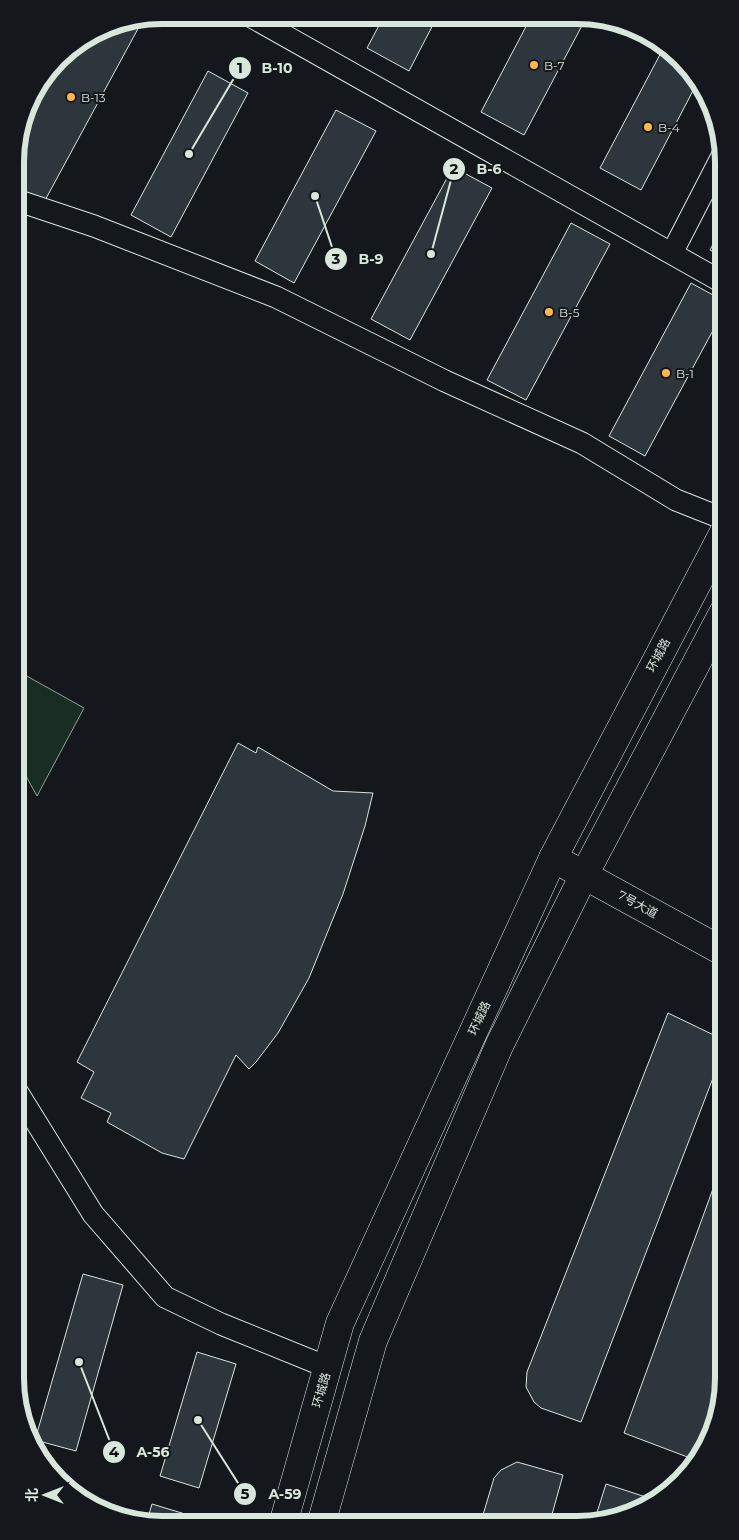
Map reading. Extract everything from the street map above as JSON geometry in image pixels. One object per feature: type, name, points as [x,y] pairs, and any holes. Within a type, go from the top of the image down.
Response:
[{"type":"main road","name":"环城路","points":[[285,1516],[340,1322],[553,858],[715,549]]},
{"type":"main road","points":[[323,1516],[373,1341],[499,1046],[584,875],[715,628]]},
{"type":"main road","name":"7号大道","points":[[553,858],[715,947]]},
{"type":"street","points":[[264,24],[715,277]]},
{"type":"street","points":[[672,253],[715,170]]},
{"type":"street","points":[[24,203],[94,226],[276,297],[445,381],[582,443],[676,500],[715,515]]},
{"type":"street","points":[[24,1103],[93,1214],[165,1297],[220,1324],[327,1367]]},
{"type":"green space","points":[[24,674],[84,708],[37,796],[24,772]]},
{"type":"building","points":[[380,24],[433,24],[409,71],[367,48]]},
{"type":"building","name":"B-7","points":[[527,24],[583,24],[524,135],[481,112]]},
{"type":"building","name":"B-13","points":[[140,25],[43,204],[24,193],[24,153],[26,135],[32,115],[53,77],[78,52],[109,34]]},
{"type":"building","name":"B-4","points":[[661,53],[681,71],[694,89],[641,190],[600,168]]},
{"type":"building","points":[[208,71],[248,93],[171,237],[131,215]]},
{"type":"building","points":[[336,110],[376,131],[294,283],[255,261]]},
{"type":"building","points":[[453,167],[492,188],[410,340],[371,319]]},
{"type":"building","name":"B-5","points":[[571,223],[610,244],[526,400],[487,380]]},
{"type":"building","points":[[715,240],[715,253],[710,250]]},
{"type":"building","name":"B-1","points":[[691,283],[715,296],[715,327],[645,456],[609,436]]},
{"type":"building","points":[[238,743],[256,753],[258,747],[333,791],[373,793],[365,826],[343,894],[309,978],[278,1033],[256,1062],[249,1069],[236,1055],[184,1159],[162,1153],[107,1122],[111,1113],[81,1098],[94,1072],[77,1062]]},
{"type":"building","points":[[668,1013],[715,1036],[715,1079],[713,1078],[581,1422],[541,1408],[534,1402],[526,1387],[527,1372]]},
{"type":"building","points":[[715,1183],[715,1387],[713,1405],[705,1431],[690,1458],[624,1433]]},
{"type":"building","points":[[83,1274],[123,1285],[76,1451],[39,1441],[36,1435]]},
{"type":"building","points":[[197,1352],[236,1364],[199,1488],[160,1476]]},
{"type":"building","points":[[517,1462],[563,1475],[552,1516],[483,1516],[494,1478],[501,1470]]},
{"type":"building","points":[[606,1484],[647,1497],[621,1509],[596,1515]]},
{"type":"building","points":[[152,1504],[192,1516],[162,1516],[149,1515]]},
{"type":"place","name":"B-7","points":[[534,65]]},
{"type":"place","name":"B-13","points":[[71,97]]},
{"type":"place","name":"B-4","points":[[648,127]]},
{"type":"place","name":"B-10","points":[[189,154]]},
{"type":"place","name":"B-9","points":[[315,196]]},
{"type":"place","name":"B-6","points":[[431,254]]},
{"type":"place","name":"B-5","points":[[549,312]]},
{"type":"place","name":"B-1","points":[[666,373]]},
{"type":"place","name":"A-56","points":[[79,1362]]},
{"type":"place","name":"A-59","points":[[198,1420]]}]
